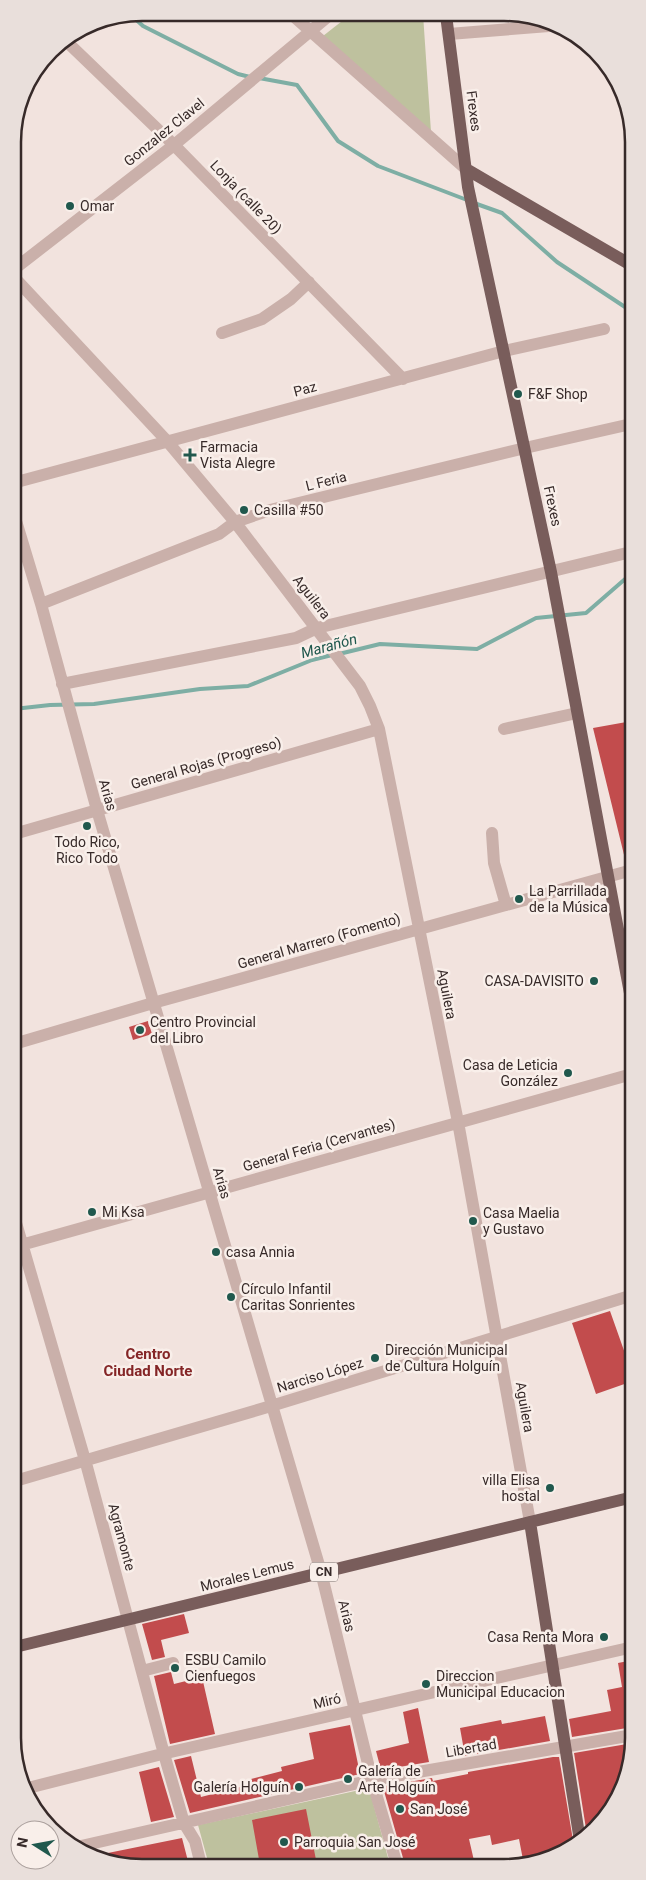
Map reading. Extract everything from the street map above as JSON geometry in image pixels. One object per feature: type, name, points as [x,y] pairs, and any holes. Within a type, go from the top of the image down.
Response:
[{"type":"main road","name":"Frexes","points":[[447,21],[468,186],[551,572],[624,964]]},
{"type":"main road","points":[[466,169],[625,261]]},
{"type":"main road","name":"Morales Lemus","points":[[21,1645],[624,1499]]},
{"type":"main road","name":"Aguilera","points":[[530,1522],[579,1833]]},
{"type":"street","name":"Gonzalez Clavel","points":[[22,263],[174,145],[321,21]]},
{"type":"street","points":[[298,22],[466,169]]},
{"type":"street","points":[[449,34],[540,27]]},
{"type":"street","name":"Lonja (calle 20)","points":[[70,45],[174,145],[403,378]]},
{"type":"street","points":[[222,333],[262,319],[291,299],[309,282]]},
{"type":"street","name":"Aguilera","points":[[22,286],[167,441],[235,522],[328,642],[360,686],[370,706],[379,729],[458,1122],[530,1522]]},
{"type":"street","name":"Paz","points":[[22,480],[504,351],[604,329]]},
{"type":"street","name":"L Feria","points":[[41,604],[219,534],[235,522],[270,510],[625,425]]},
{"type":"street","name":"Arias","points":[[22,540],[97,810],[321,1572],[372,1780],[395,1859]]},
{"type":"street","points":[[63,688],[296,638],[317,628],[625,554]]},
{"type":"street","points":[[504,729],[577,713]]},
{"type":"street","name":"General Rojas (Progreso)","points":[[22,832],[379,729]]},
{"type":"street","points":[[492,833],[494,863],[506,905]]},
{"type":"street","name":"General Marrero (Fomento)","points":[[21,1042],[418,928],[625,872]]},
{"type":"street","name":"General Feria (Cervantes)","points":[[21,1245],[624,1076]]},
{"type":"street","name":"Agramonte","points":[[21,1257],[85,1460],[184,1823],[195,1841],[200,1859]]},
{"type":"street","name":"Narciso López","points":[[21,1480],[624,1298]]},
{"type":"street","name":"Miró","points":[[32,1787],[164,1754],[624,1648]]},
{"type":"street","points":[[142,1671],[173,1663]]},
{"type":"street","name":"Libertad","points":[[86,1845],[372,1780],[624,1737]]},
{"type":"green space","points":[[342,21],[423,21],[431,132],[323,36]]},
{"type":"green space","points":[[468,21],[502,21],[469,22]]},
{"type":"green space","points":[[369,1788],[388,1859],[207,1859],[198,1825]]},
{"type":"building","points":[[625,722],[625,857],[593,728]]},
{"type":"building","name":"Centro Provincial del Libro","points":[[148,1021],[152,1034],[133,1040],[129,1027]]},
{"type":"building","points":[[610,1311],[624,1351],[624,1384],[596,1394],[572,1323]]},
{"type":"building","points":[[184,1614],[189,1633],[161,1640],[165,1657],[152,1660],[142,1624]]},
{"type":"building","points":[[624,1662],[624,1728],[572,1737],[569,1719],[611,1711],[607,1690],[622,1687],[618,1663]]},
{"type":"building","points":[[171,1672],[174,1684],[202,1677],[215,1734],[170,1744],[154,1676]]},
{"type":"building","points":[[418,1708],[429,1762],[381,1770],[376,1751],[409,1743],[403,1712]]},
{"type":"building","points":[[545,1716],[550,1741],[465,1756],[460,1728],[501,1720],[502,1724]]},
{"type":"building","points":[[350,1725],[360,1774],[190,1813],[174,1760],[191,1756],[201,1797],[248,1785],[247,1780],[282,1771],[281,1767],[314,1759],[309,1733]]},
{"type":"building","points":[[624,1745],[621,1769],[616,1784],[600,1812],[586,1826],[574,1753]]},
{"type":"building","points":[[559,1757],[573,1837],[550,1850],[523,1857],[519,1839],[492,1845],[490,1835],[469,1839],[474,1859],[403,1859],[384,1791],[386,1790],[385,1786],[432,1778],[433,1781],[468,1774],[468,1772]]},
{"type":"building","points":[[159,1767],[174,1817],[151,1822],[139,1772]]},
{"type":"building","name":"Parroquia San José","points":[[306,1809],[316,1859],[259,1859],[252,1820]]},
{"type":"building","points":[[182,1838],[187,1859],[126,1858],[107,1853]]},
{"type":"waterway","points":[[139,22],[143,26],[238,74],[250,77]]},
{"type":"waterway","points":[[259,78],[297,85],[338,141],[378,166],[467,200]]},
{"type":"waterway","points":[[474,203],[502,213],[557,262],[625,307]]},
{"type":"waterway","name":"Marañón","points":[[339,654],[380,644],[477,649],[536,618],[586,613],[625,579]]},
{"type":"waterway","name":"Marañón","points":[[22,708],[50,705],[94,704],[200,689],[248,686],[312,660],[332,655]]},
{"type":"place","name":"Omar","points":[[70,206]]},
{"type":"place","name":"F&F Shop","points":[[518,394]]},
{"type":"place","name":"Farmacia Vista Alegre","points":[[190,455]]},
{"type":"place","name":"Casilla #50","points":[[244,510]]},
{"type":"place","name":"Todo Rico, Rico Todo","points":[[87,826]]},
{"type":"place","name":"La Parrillada de la Música","points":[[519,899]]},
{"type":"place","name":"CASA-DAVISITO","points":[[594,981]]},
{"type":"place","name":"Centro Provincial del Libro","points":[[140,1030]]},
{"type":"place","name":"Casa de Leticia González","points":[[568,1073]]},
{"type":"place","name":"Mi Ksa","points":[[92,1212]]},
{"type":"place","name":"Casa Maelia y Gustavo","points":[[473,1221]]},
{"type":"place","name":"casa Annia","points":[[216,1252]]},
{"type":"place","name":"Círculo Infantil Caritas Sonrientes","points":[[231,1297]]},
{"type":"place","name":"Dirección Municipal de Cultura Holguín","points":[[375,1358]]},
{"type":"place","name":"villa Elisa hostal","points":[[550,1488]]},
{"type":"place","name":"Casa Renta Mora","points":[[604,1637]]},
{"type":"place","name":"ESBU Camilo Cienfuegos","points":[[175,1668]]},
{"type":"place","name":"Direccion Municipal Educacion","points":[[426,1684]]},
{"type":"place","name":"Galería de Arte Holguín","points":[[348,1779]]},
{"type":"place","name":"Galería Holguín","points":[[299,1787]]},
{"type":"place","name":"San José","points":[[400,1809]]},
{"type":"place","name":"Parroquia San José","points":[[284,1842]]},
{"type":"district","name":"Centro Ciudad Norte","points":[[148,1362]]}]
